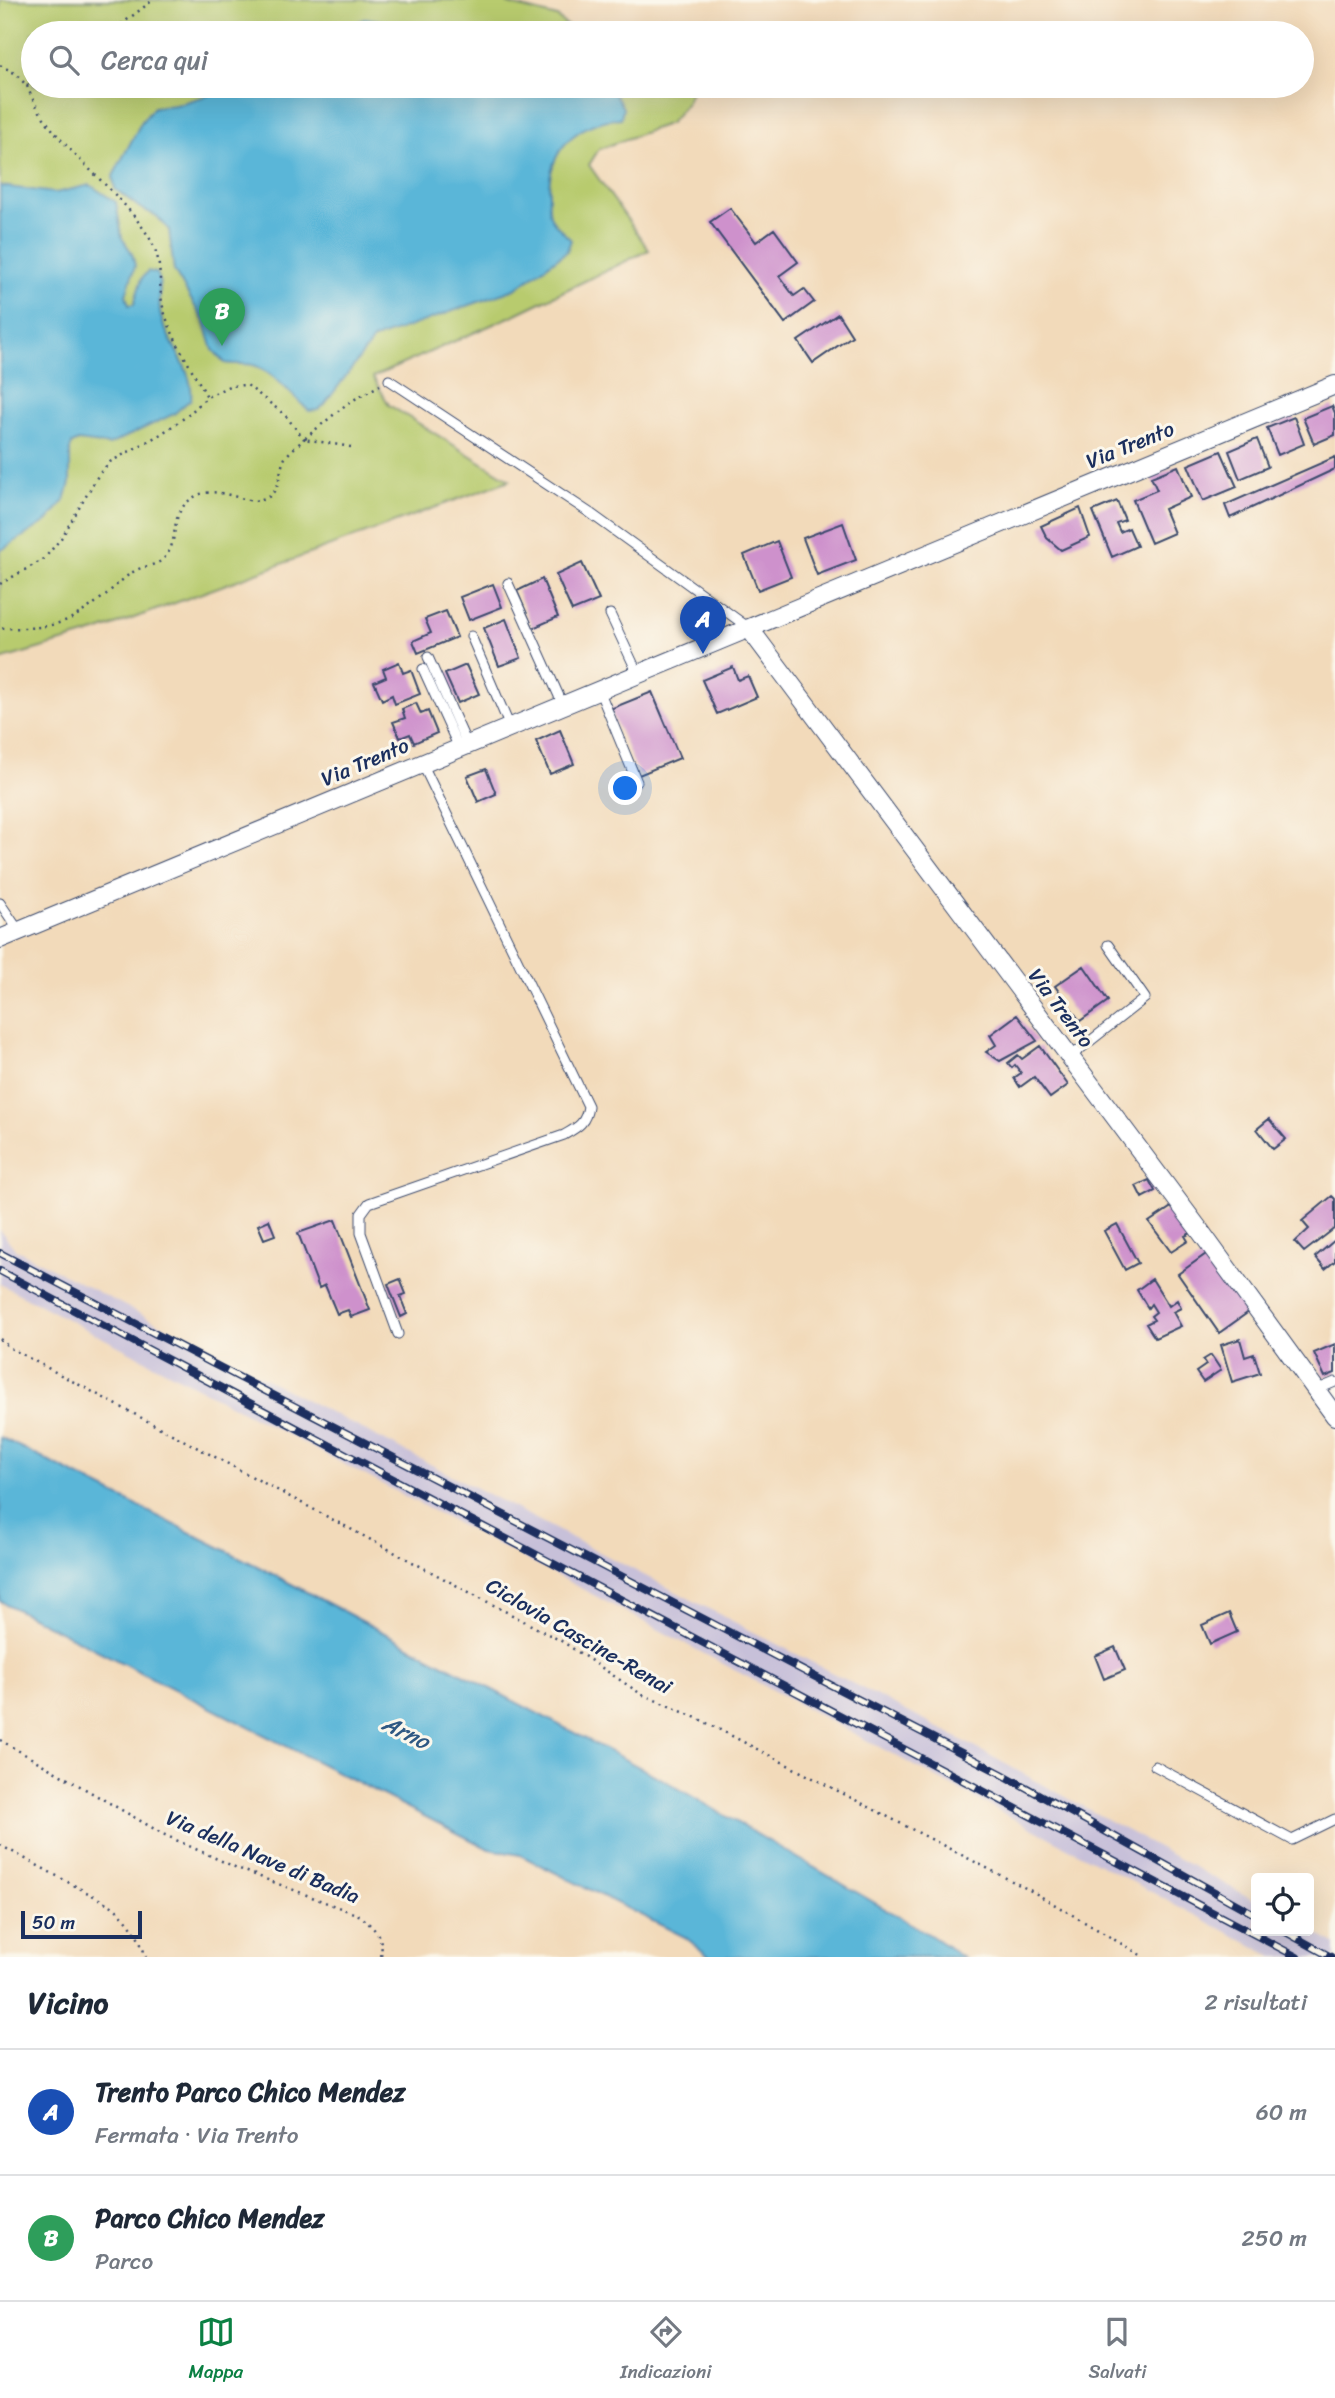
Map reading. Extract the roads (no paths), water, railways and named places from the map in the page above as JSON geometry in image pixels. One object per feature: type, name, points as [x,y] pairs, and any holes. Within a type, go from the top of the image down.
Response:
[{"type":"street","name":"Via Trento","points":[[0,939],[1335,385]]},
{"type":"street","name":"Via Trento","points":[[749,628],[1335,1416]]},
{"type":"lane","points":[[389,380],[590,513],[749,628]]},
{"type":"lane","points":[[508,583],[563,705]]},
{"type":"lane","points":[[610,614],[638,674]]},
{"type":"lane","points":[[471,636],[510,727]]},
{"type":"lane","points":[[428,657],[463,746]]},
{"type":"lane","points":[[423,669],[463,746]]},
{"type":"lane","points":[[599,690],[637,782]]},
{"type":"lane","points":[[398,1334],[361,1233],[361,1214],[369,1203],[564,1135],[579,1127],[587,1117],[588,1106],[422,763]]},
{"type":"lane","points":[[0,903],[19,931]]},
{"type":"lane","points":[[1070,1058],[1145,998],[1108,945]]},
{"type":"lane","points":[[1316,1390],[1335,1382]]},
{"type":"lane","points":[[1155,1766],[1292,1840],[1335,1819]]},
{"type":"water","points":[[366,18],[383,21],[360,21]]},
{"type":"water","points":[[199,98],[617,98],[623,108],[621,118],[592,125],[579,132],[560,150],[554,162],[550,176],[549,212],[553,221],[571,240],[567,251],[515,289],[374,339],[324,405],[318,410],[309,411],[267,372],[253,365],[225,363],[213,350],[205,323],[174,271],[169,230],[157,216],[140,208],[115,189],[113,176],[142,121],[154,107],[175,105]]},
{"type":"water","points":[[90,185],[116,202],[122,238],[132,253],[135,266],[126,295],[129,305],[134,304],[142,278],[148,271],[157,273],[161,317],[189,378],[191,399],[174,414],[109,445],[78,441],[72,444],[70,483],[65,500],[47,521],[0,551],[0,186],[55,193]]},
{"type":"water","name":"Arno","points":[[0,1437],[259,1567],[664,1780],[930,1935],[963,1957],[710,1957],[685,1937],[520,1855],[489,1849],[0,1601]]},
{"type":"railway","points":[[0,1253],[1000,1773],[1251,1912]]},
{"type":"railway","points":[[0,1271],[1297,1957]]},
{"type":"railway","points":[[1293,1936],[1331,1957]]},
{"type":"place","name":"Parco Chico Mendez","points":[[222,346]]},
{"type":"place","name":"Trento Parco Chico Mendez","points":[[703,654]]}]
